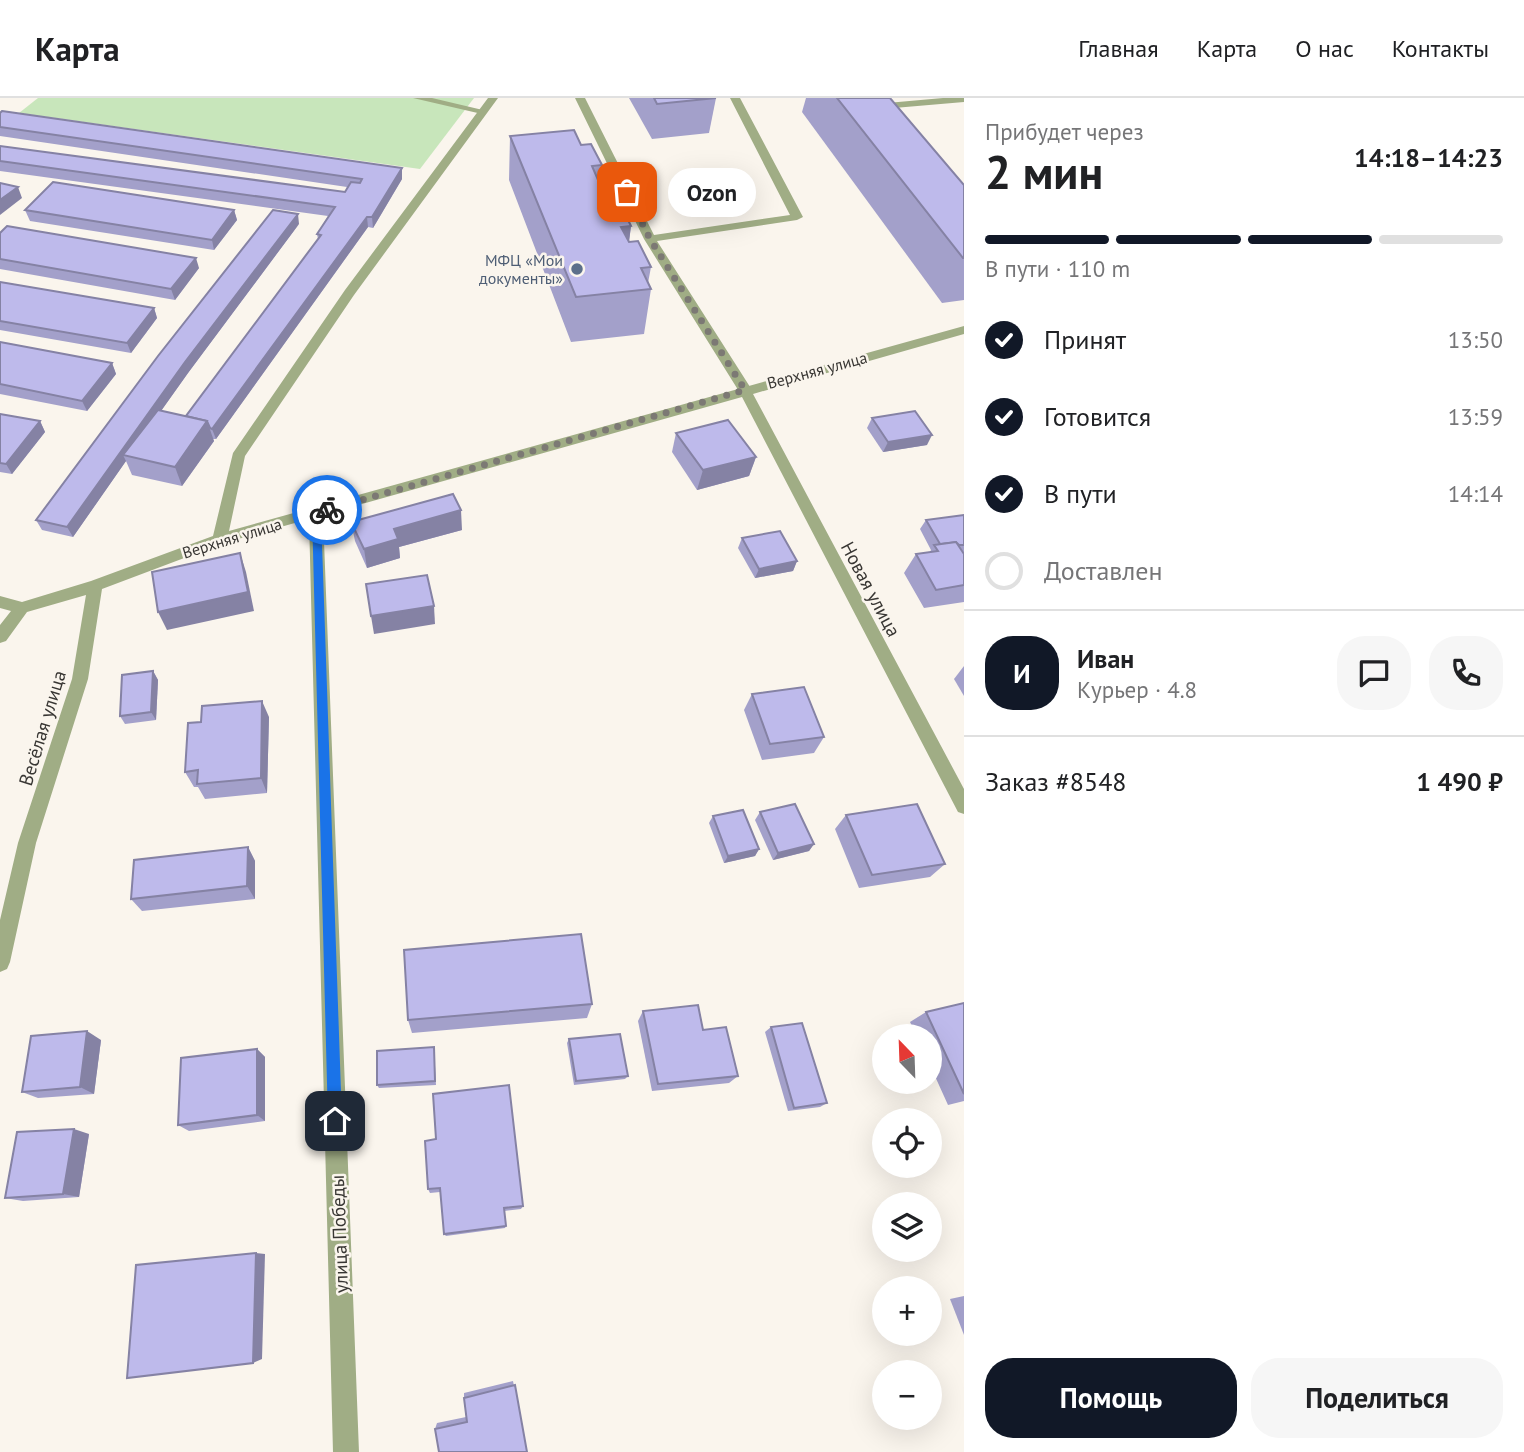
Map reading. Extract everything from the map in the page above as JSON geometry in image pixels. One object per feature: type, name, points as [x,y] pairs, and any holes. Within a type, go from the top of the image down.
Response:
[{"type":"street","points":[[418,98],[482,111]]},
{"type":"street","points":[[220,539],[238,456],[349,293],[493,98]]},
{"type":"street","name":"Новая улица","points":[[580,98],[650,239],[745,390],[964,806]]},
{"type":"street","points":[[650,239],[797,217],[735,98]]},
{"type":"street","points":[[904,127],[887,106],[964,99]]},
{"type":"street","name":"Верхняя улица","points":[[22,608],[95,586],[220,539],[964,330]]},
{"type":"street","name":"улица Победы","points":[[316,513],[346,1452]]},
{"type":"street","name":"Весёлая улица","points":[[0,962],[27,843],[80,679],[95,586]]},
{"type":"street","points":[[0,602],[22,608],[0,637]]},
{"type":"green space","points":[[38,98],[474,98],[420,169],[19,113]]},
{"type":"building","points":[[654,98],[716,98],[657,104]]},
{"type":"building","points":[[837,98],[890,98],[964,185],[964,258],[963,258]]},
{"type":"building","points":[[2,111],[402,168],[372,217],[367,217],[212,429],[207,421],[186,416],[321,235],[317,234],[335,207],[0,161],[0,146],[345,192],[351,182],[360,183],[362,179],[0,127]]},
{"type":"building","points":[[574,130],[581,145],[591,144],[602,165],[592,166],[598,180],[608,179],[631,226],[621,227],[629,242],[638,241],[651,267],[641,268],[651,289],[576,297],[510,136]]},
{"type":"building","points":[[53,182],[234,210],[212,240],[25,210]]},
{"type":"building","points":[[0,183],[18,187],[0,200]]},
{"type":"building","points":[[273,210],[298,214],[185,362],[67,527],[36,520],[158,356]]},
{"type":"building","points":[[7,226],[196,258],[171,289],[0,259],[0,233]]},
{"type":"building","points":[[0,282],[154,308],[127,343],[0,321]]},
{"type":"building","points":[[0,342],[112,363],[82,401],[0,384]]},
{"type":"building","points":[[158,410],[207,421],[175,467],[123,455]]},
{"type":"building","points":[[915,411],[932,435],[888,442],[872,418]]},
{"type":"building","points":[[0,414],[40,421],[6,464],[0,463]]},
{"type":"building","points":[[728,420],[756,457],[703,470],[676,433]]},
{"type":"building","points":[[453,494],[461,510],[394,529],[398,539],[364,549],[351,522]]},
{"type":"building","points":[[964,515],[964,545],[956,542],[940,544],[926,520]]},
{"type":"building","points":[[780,531],[797,561],[759,569],[742,538]]},
{"type":"building","points":[[956,542],[964,554],[964,585],[936,590],[916,554],[938,551],[934,545]]},
{"type":"building","points":[[240,553],[248,592],[158,612],[152,572]]},
{"type":"building","points":[[427,575],[434,606],[371,616],[366,584]]},
{"type":"building","points":[[153,671],[151,712],[120,716],[122,675]]},
{"type":"building","points":[[804,687],[824,737],[770,744],[752,694]]},
{"type":"building","points":[[262,701],[261,778],[197,784],[198,770],[185,772],[188,723],[201,722],[202,706]]},
{"type":"building","points":[[795,804],[814,844],[778,853],[760,812]]},
{"type":"building","points":[[917,804],[945,864],[872,875],[846,815]]},
{"type":"building","points":[[743,810],[759,849],[728,856],[713,816]]},
{"type":"building","points":[[248,847],[247,886],[131,899],[134,860]]},
{"type":"building","points":[[581,934],[592,1004],[408,1020],[404,950]]},
{"type":"building","points":[[964,1003],[964,1094],[942,1047],[942,1024],[932,1024],[926,1012]]},
{"type":"building","points":[[698,1005],[703,1030],[726,1027],[738,1076],[658,1084],[643,1011]]},
{"type":"building","points":[[802,1023],[827,1103],[794,1108],[771,1027]]},
{"type":"building","points":[[87,1031],[80,1087],[22,1092],[31,1036]]},
{"type":"building","points":[[620,1034],[628,1076],[576,1081],[569,1039]]},
{"type":"building","points":[[434,1047],[435,1081],[377,1085],[377,1051]]},
{"type":"building","points":[[257,1049],[257,1115],[178,1125],[181,1058]]},
{"type":"building","points":[[509,1085],[523,1206],[504,1208],[506,1226],[444,1234],[440,1188],[428,1189],[425,1141],[436,1139],[433,1094]]},
{"type":"building","points":[[74,1129],[63,1194],[5,1198],[17,1132]]},
{"type":"building","points":[[256,1253],[253,1363],[127,1378],[136,1265]]},
{"type":"building","points":[[515,1385],[527,1452],[439,1452],[435,1429],[467,1422],[464,1398]]},
{"type":"way so far","points":[[327,510],[745,390],[650,239],[627,192]]},
{"type":"place","name":"Ozon","points":[[627,192]]},
{"type":"place","name":"МФЦ «Мои документы»","points":[[577,269]]},
{"type":"route","points":[[327,510],[316,513],[335,1121]]}]
